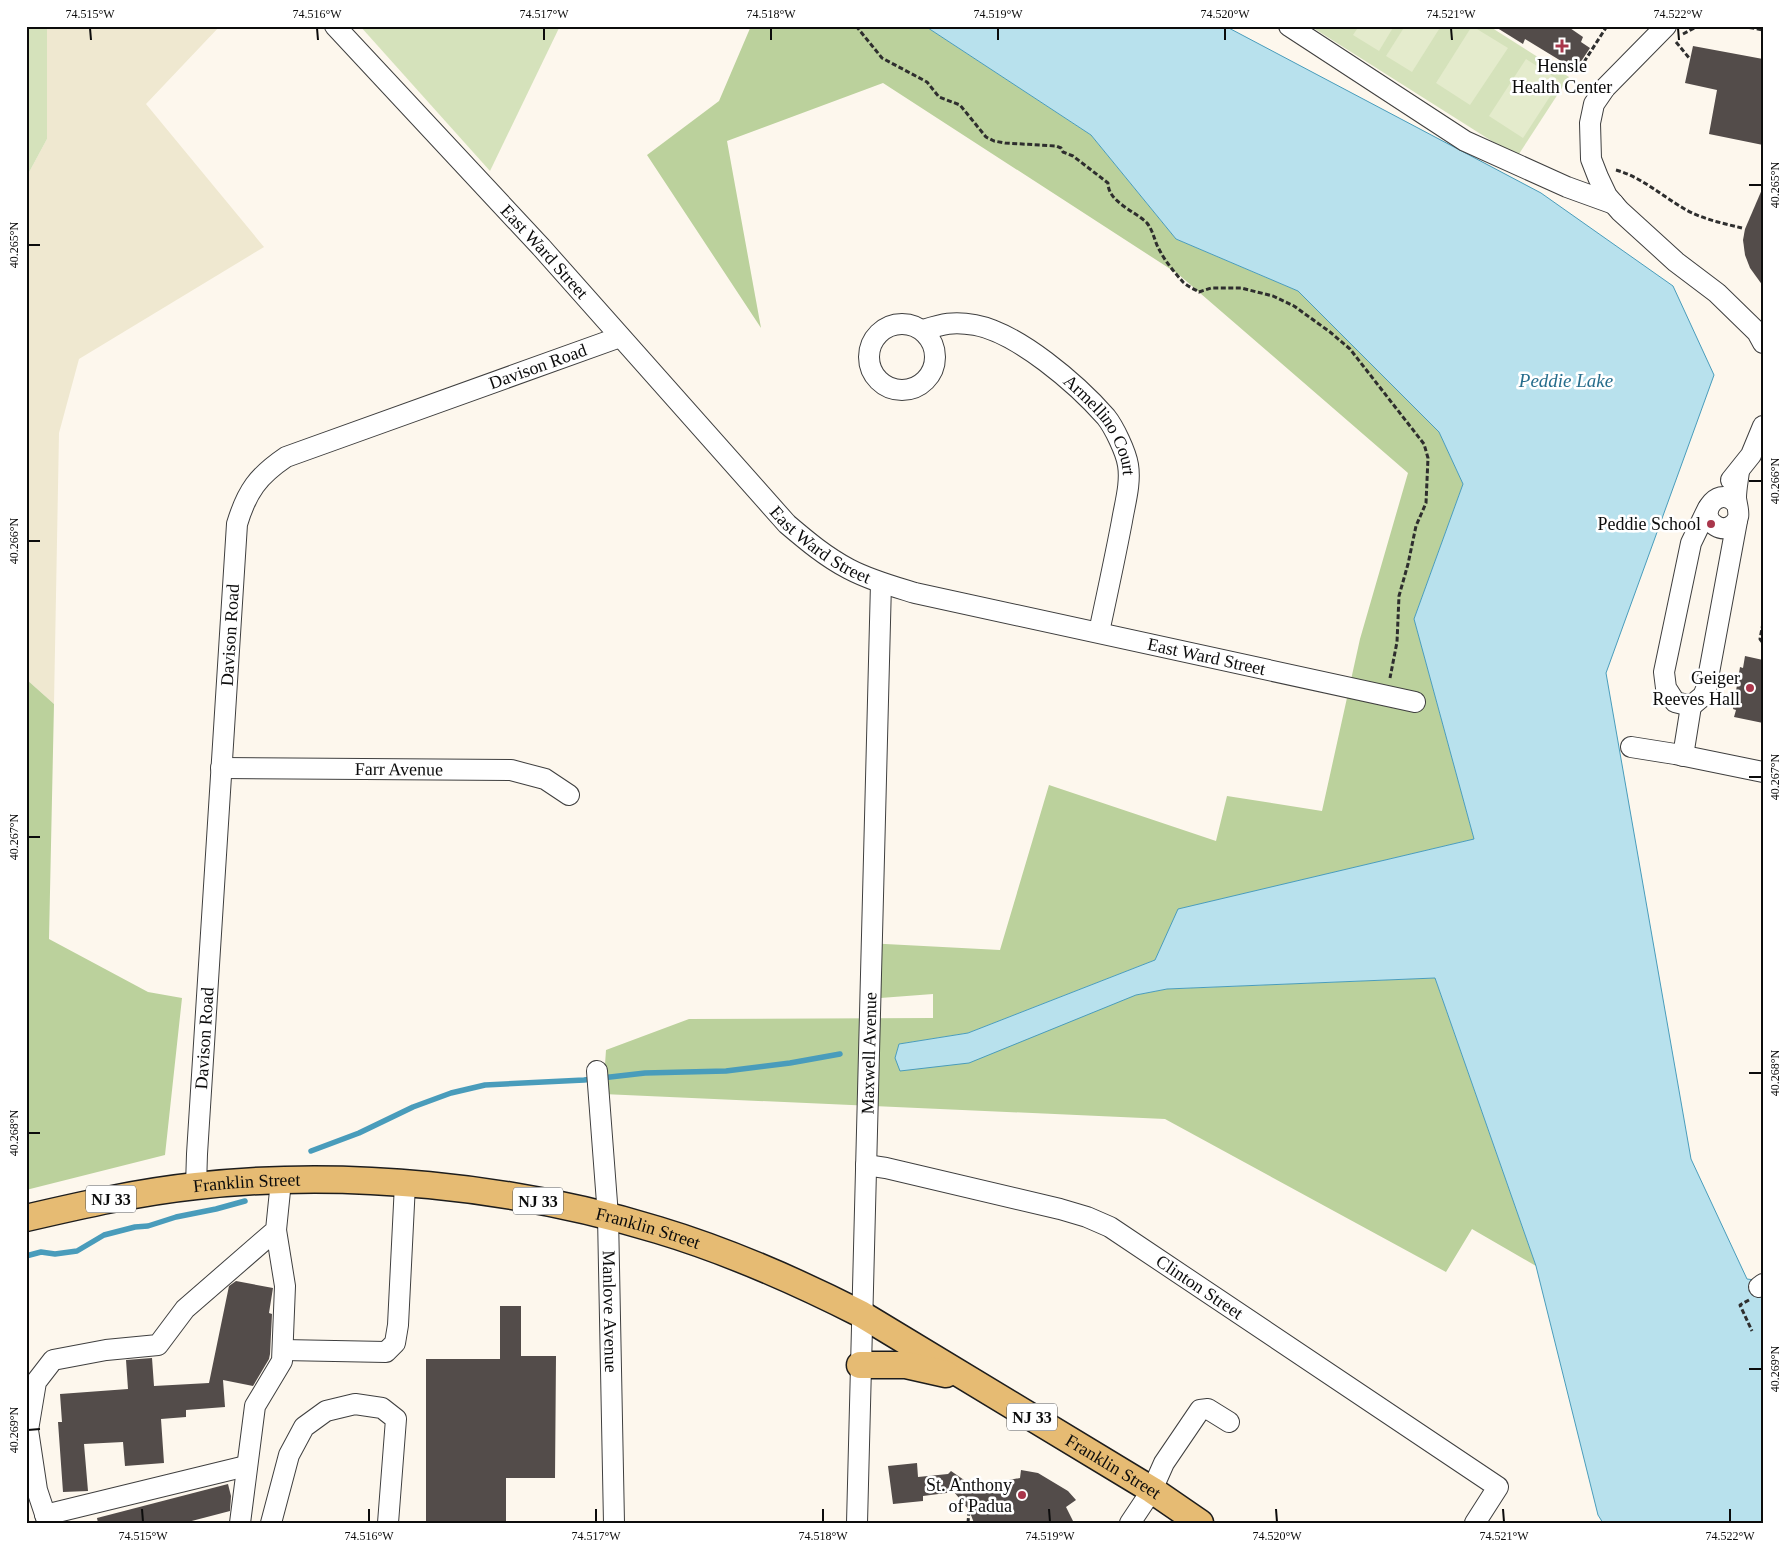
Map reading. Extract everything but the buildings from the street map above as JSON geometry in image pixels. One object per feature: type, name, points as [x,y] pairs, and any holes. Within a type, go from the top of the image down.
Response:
[{"type":"main road","name":"Franklin Street","points":[[26,1218],[107,1200],[196,1186],[281,1181],[405,1184],[475,1190],[608,1216],[659,1230],[745,1261],[812,1289],[861,1314],[1152,1490],[1200,1523]]},
{"type":"main road","points":[[860,1365],[906,1365],[969,1380]]},
{"type":"street","name":"East Ward Street","points":[[336,26],[541,247],[787,524],[820,552],[850,570],[881,583],[915,593],[1387,694],[1415,702]]},
{"type":"street","points":[[1289,26],[1465,141],[1567,187],[1614,204]]},
{"type":"street","points":[[1666,26],[1605,88],[1594,104],[1590,123],[1593,164],[1604,189],[1614,204],[1676,262],[1717,293],[1757,332],[1763,343]]},
{"type":"street","name":"Armellino Court","points":[[923,330],[949,322],[975,325],[999,332],[1020,343],[1074,385],[1107,418],[1118,438],[1128,465],[1128,473],[1127,490],[1099,632]]},
{"type":"street","name":"Davison Road","points":[[196,1186],[237,524],[243,503],[254,484],[263,474],[286,457],[620,337]]},
{"type":"street","points":[[1691,706],[1675,702],[1666,688],[1664,672],[1691,543],[1711,504],[1751,455],[1763,426]]},
{"type":"street","points":[[1683,756],[1691,706],[1702,696],[1706,689],[1737,513],[1736,498],[1739,471]]},
{"type":"street","points":[[1726,497],[1734,501],[1737,513],[1729,527],[1719,528],[1711,522],[1709,518],[1711,504],[1726,497]]},
{"type":"street","name":"Maxwell Avenue","points":[[857,1523],[881,583]]},
{"type":"street","points":[[1631,747],[1763,772]]},
{"type":"street","name":"Farr Avenue","points":[[222,768],[511,770],[545,779],[569,795]]},
{"type":"street","name":"Manlove Avenue","points":[[598,1081],[608,1216],[614,1523]]},
{"type":"street","name":"Clinton Street","points":[[866,1166],[886,1168],[1060,1209],[1087,1217],[1110,1227],[1498,1487],[1475,1523]]},
{"type":"street","points":[[240,1523],[255,1406],[282,1361],[285,1286],[276,1230],[281,1181]]},
{"type":"street","points":[[283,1350],[386,1352],[395,1343],[401,1286],[405,1184]]},
{"type":"street","points":[[246,1466],[47,1519],[37,1490],[28,1430],[36,1382],[53,1360],[106,1350],[158,1345],[185,1309],[276,1230]]},
{"type":"street","points":[[271,1523],[290,1454],[304,1427],[326,1411],[355,1404],[382,1408],[396,1419],[388,1523]]},
{"type":"street","points":[[1130,1523],[1152,1490],[1164,1463],[1200,1410],[1208,1409],[1229,1422]]},
{"type":"path","points":[[856,26],[882,58],[927,82],[939,97],[960,105],[986,137],[994,142],[1056,146],[1061,148],[1063,152],[1074,156],[1108,183],[1108,188],[1113,196],[1149,226],[1154,233],[1160,252],[1183,283],[1199,292],[1211,288],[1228,287],[1241,288],[1272,296],[1294,306],[1350,349],[1424,444],[1428,458],[1426,503],[1416,526],[1399,596],[1397,642],[1387,694]]},
{"type":"path","points":[[1584,62],[1607,26]]},
{"type":"path","points":[[1690,59],[1676,42],[1683,34],[1698,26]]},
{"type":"path","points":[[1742,26],[1763,30]]},
{"type":"path","points":[[1593,164],[1627,173],[1700,217],[1742,228]]},
{"type":"path","points":[[1763,623],[1760,638],[1763,643]]},
{"type":"path","points":[[1752,1332],[1740,1305],[1759,1289]]},
{"type":"path","points":[[968,1510],[968,1523]]},
{"type":"shaded area","points":[[47,26],[220,26],[146,104],[264,247],[79,359],[59,433],[54,704],[26,679],[26,178],[47,139]]},
{"type":"green space","points":[[26,26],[47,26],[47,139],[26,178]]},
{"type":"green space","points":[[360,26],[560,26],[490,171]]},
{"type":"green space","points":[[751,26],[925,26],[1091,135],[1176,239],[1298,291],[1439,432],[1463,484],[1414,619],[1474,839],[1179,909],[1155,960],[968,1033],[899,1044],[895,1058],[1136,995],[1167,989],[1435,978],[1536,1266],[1472,1229],[1446,1272],[1165,1119],[603,1094],[606,1050],[689,1019],[933,1018],[933,994],[867,999],[866,943],[1000,950],[1049,785],[1216,841],[1227,796],[1322,811],[1360,639],[1408,473],[1178,274],[883,83],[727,141],[761,328],[647,155],[719,101]]},
{"type":"green space","points":[[1310,26],[1489,26],[1569,77],[1517,157]]},
{"type":"green space","points":[[1359,26],[1394,26],[1379,51],[1353,35]]},
{"type":"green space","points":[[1405,26],[1441,26],[1412,72],[1386,56]]},
{"type":"green space","points":[[1472,26],[1508,48],[1470,105],[1436,83]]},
{"type":"green space","points":[[1526,59],[1560,81],[1523,138],[1489,116]]},
{"type":"green space","points":[[26,679],[54,704],[49,939],[148,992],[182,998],[165,1155],[26,1190]]},
{"type":"water","name":"Peddie Lake","points":[[925,26],[1225,26],[1541,193],[1673,286],[1714,375],[1606,673],[1691,1159],[1747,1279],[1755,1280],[1763,1294],[1763,1523],[1603,1523],[1598,1515],[1536,1266],[1435,978],[1167,989],[1136,995],[969,1063],[900,1071],[895,1058],[899,1044],[968,1033],[1155,960],[1178,909],[1474,839],[1414,619],[1463,484],[1439,432],[1298,291],[1176,239],[1091,135]]},
{"type":"waterway","points":[[311,1151],[359,1133],[413,1107],[451,1093],[485,1085],[584,1080],[645,1073],[726,1071],[790,1063],[840,1054]]},
{"type":"waterway","points":[[26,1256],[41,1252],[55,1254],[77,1251],[104,1235],[135,1227],[148,1226],[176,1217],[245,1201]]},
{"type":"place","name":"Hensle Health Center","points":[[1562,46]]},
{"type":"place","name":"Peddie School","points":[[1711,524]]},
{"type":"place","name":"Geiger Reeves Hall","points":[[1750,688]]},
{"type":"place","name":"St. Anthony of Padua","points":[[1022,1495]]}]
